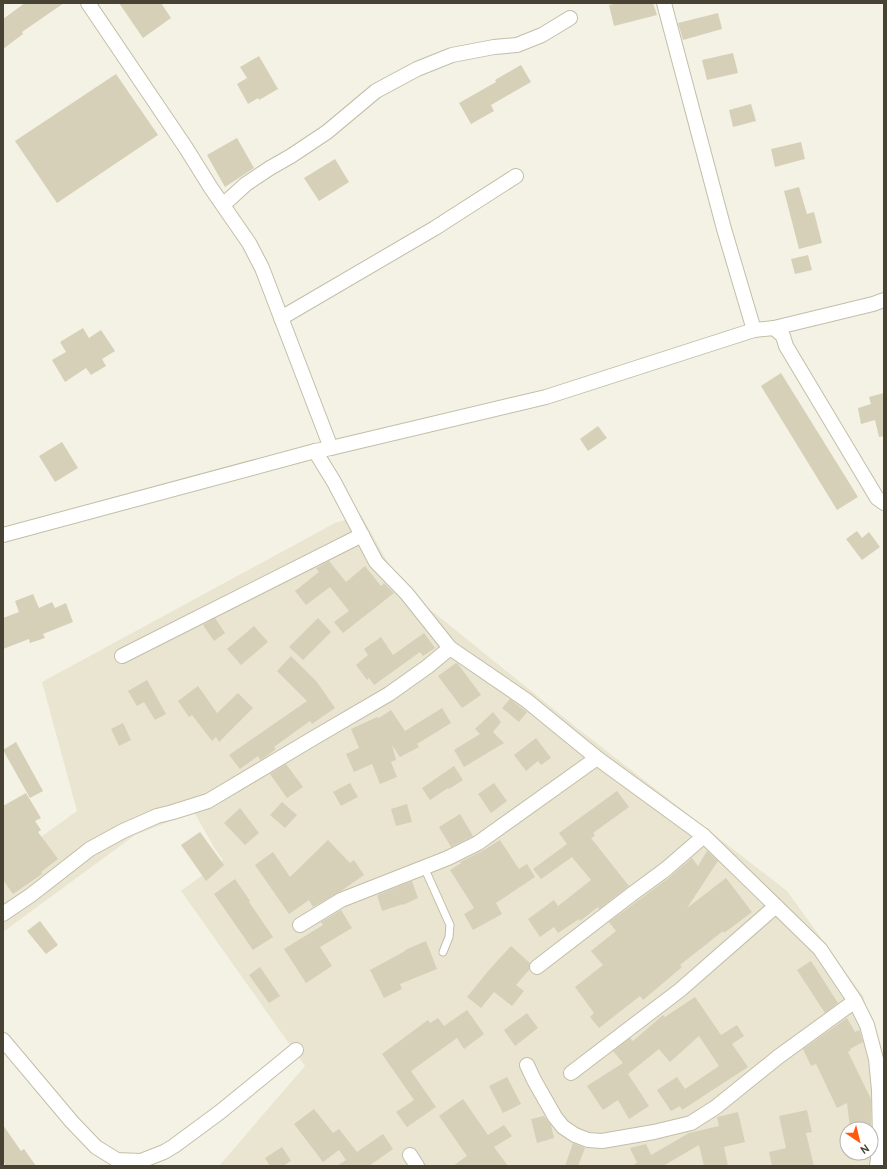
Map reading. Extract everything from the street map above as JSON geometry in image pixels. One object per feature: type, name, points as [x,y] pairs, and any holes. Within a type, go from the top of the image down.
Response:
[{"type":"street","points":[[88,3],[249,243],[262,268],[331,448]]},
{"type":"street","points":[[664,3],[724,230],[754,330]]},
{"type":"street","points":[[223,204],[246,184],[327,132],[376,91],[417,69],[452,55],[494,47],[517,45],[542,35],[570,18]]},
{"type":"street","points":[[281,318],[436,228],[516,176]]},
{"type":"street","points":[[3,535],[315,451],[546,397],[754,330],[774,328],[874,304],[884,300]]},
{"type":"street","points":[[774,328],[783,336],[786,346],[877,498],[884,503]]},
{"type":"street","points":[[315,451],[334,482],[376,562],[407,594],[450,648],[526,700],[597,758],[704,836],[820,950],[855,1001],[867,1025],[880,1059],[880,1142],[877,1166]]},
{"type":"street","points":[[122,656],[362,534]]},
{"type":"street","points":[[3,914],[31,895],[90,849],[123,831],[157,816],[208,801],[389,694],[428,667],[450,648]]},
{"type":"street","points":[[300,925],[341,900],[448,858],[478,844],[597,758]]},
{"type":"street","points":[[537,968],[666,869],[704,836]]},
{"type":"street","points":[[571,1073],[680,990],[776,906]]},
{"type":"street","points":[[527,1065],[555,1117],[563,1127],[575,1135],[588,1140],[602,1141],[654,1132],[691,1123],[716,1107],[778,1057],[855,1001]]},
{"type":"street","points":[[3,1040],[72,1122],[96,1147],[117,1160],[141,1161],[164,1152],[178,1144],[296,1050]]},
{"type":"lane","points":[[424,867],[450,925],[449,937],[443,952]]},
{"type":"shaded area","points":[[361,515],[401,586],[577,728],[787,891],[863,996],[884,1062],[884,1166],[219,1166],[305,1066],[181,891],[223,860],[194,812],[135,835],[3,932],[3,855],[31,844],[77,811],[42,682],[335,523]]},
{"type":"building","points":[[25,3],[64,3],[22,32],[23,34],[3,49],[3,19]]},
{"type":"building","points":[[119,3],[161,3],[171,18],[143,38]]},
{"type":"building","points":[[618,3],[653,3],[657,15],[614,26],[609,5]]},
{"type":"building","points":[[718,13],[722,29],[683,40],[678,23]]},
{"type":"building","points":[[733,53],[738,73],[707,80],[702,60]]},
{"type":"building","points":[[259,56],[278,89],[259,100],[258,98],[248,104],[237,84],[247,78],[240,67]]},
{"type":"building","points":[[521,65],[531,82],[491,105],[494,111],[471,124],[459,103],[496,82],[495,80]]},
{"type":"building","points":[[116,74],[158,135],[57,203],[15,141]]},
{"type":"building","points":[[751,104],[756,121],[733,127],[729,110]]},
{"type":"building","points":[[237,138],[254,168],[225,187],[207,155]]},
{"type":"building","points":[[801,142],[805,159],[775,167],[771,149]]},
{"type":"building","points":[[335,159],[349,182],[319,201],[304,178]]},
{"type":"building","points":[[799,187],[807,214],[814,212],[822,243],[799,249],[784,191]]},
{"type":"building","points":[[808,255],[812,270],[795,274],[791,259]]},
{"type":"building","points":[[83,328],[89,338],[101,330],[115,351],[102,359],[106,366],[91,375],[86,368],[65,382],[52,360],[66,352],[60,342]]},
{"type":"building","points":[[781,373],[858,497],[837,510],[761,386]]},
{"type":"building","points":[[884,393],[884,436],[879,437],[875,420],[861,424],[858,408],[871,404],[869,397]]},
{"type":"building","points":[[598,426],[607,438],[588,451],[580,439]]},
{"type":"building","points":[[62,442],[78,468],[55,482],[39,456]]},
{"type":"building","points":[[857,531],[862,538],[869,532],[880,547],[862,560],[846,539]]},
{"type":"building","points":[[329,561],[346,582],[365,566],[381,586],[384,583],[394,593],[343,633],[334,622],[349,611],[330,587],[306,605],[295,591],[319,572],[316,568]]},
{"type":"building","points":[[33,594],[39,608],[52,602],[55,608],[66,603],[73,622],[43,634],[45,638],[30,643],[29,639],[3,649],[3,618],[19,612],[15,601]]},
{"type":"building","points":[[215,618],[225,633],[214,641],[203,625]]},
{"type":"building","points":[[318,618],[331,632],[303,660],[289,647]]},
{"type":"building","points":[[254,626],[268,642],[241,665],[227,649]]},
{"type":"building","points":[[424,633],[435,648],[423,656],[420,652],[374,685],[369,678],[367,680],[356,665],[368,655],[364,649],[381,637],[393,655]]},
{"type":"building","points":[[291,656],[317,682],[335,708],[312,724],[310,721],[274,747],[276,749],[264,758],[260,760],[258,756],[240,769],[229,755],[307,701],[277,671]]},
{"type":"building","points":[[456,663],[481,695],[462,708],[438,676]]},
{"type":"building","points":[[147,680],[166,714],[155,720],[144,702],[137,706],[128,691]]},
{"type":"building","points":[[198,686],[217,713],[238,693],[253,708],[219,742],[216,737],[212,741],[192,715],[189,717],[178,701]]},
{"type":"building","points":[[510,699],[527,712],[519,722],[502,708]]},
{"type":"building","points":[[442,708],[451,723],[417,744],[419,747],[400,757],[392,745],[396,760],[391,762],[397,777],[380,784],[372,764],[354,772],[346,754],[359,748],[351,729],[377,717],[379,718],[391,710],[405,731]]},
{"type":"building","points":[[493,712],[501,722],[493,732],[504,743],[464,767],[454,750],[480,734],[475,729]]},
{"type":"building","points":[[123,723],[131,740],[119,746],[111,729]]},
{"type":"building","points":[[536,738],[551,758],[541,765],[538,761],[526,771],[514,755]]},
{"type":"building","points":[[16,742],[43,791],[30,798],[3,750]]},
{"type":"building","points":[[286,764],[303,787],[287,798],[270,774]]},
{"type":"building","points":[[454,766],[463,780],[430,800],[422,788]]},
{"type":"building","points":[[350,783],[358,797],[341,806],[333,792]]},
{"type":"building","points":[[494,783],[507,801],[491,813],[478,794]]},
{"type":"building","points":[[617,791],[629,807],[593,833],[595,836],[591,838],[629,886],[599,909],[598,907],[580,921],[579,919],[558,933],[554,927],[540,937],[528,919],[554,900],[558,906],[591,880],[572,857],[541,879],[533,869],[567,844],[559,833]]},
{"type":"building","points":[[26,793],[41,818],[35,821],[41,830],[38,832],[58,859],[41,872],[42,874],[13,894],[3,880],[3,806]]},
{"type":"building","points":[[282,802],[297,815],[285,828],[270,815]]},
{"type":"building","points":[[407,804],[412,822],[396,826],[391,809]]},
{"type":"building","points":[[240,808],[259,833],[245,845],[224,823]]},
{"type":"building","points":[[460,814],[473,836],[451,847],[439,827]]},
{"type":"building","points":[[200,832],[224,865],[206,881],[181,845]]},
{"type":"building","points":[[328,840],[350,863],[354,860],[364,875],[341,891],[313,907],[309,900],[289,914],[255,865],[273,852],[290,877]]},
{"type":"building","points":[[500,840],[519,869],[527,864],[535,877],[496,903],[502,914],[473,930],[464,914],[474,908],[450,870],[461,863],[460,862]]},
{"type":"building","points":[[707,851],[718,861],[687,908],[726,878],[752,912],[724,933],[723,931],[680,965],[682,967],[643,1000],[640,996],[599,1028],[590,1017],[594,1013],[575,987],[603,965],[591,951],[616,931],[609,922],[670,877],[692,858],[698,866]]},
{"type":"building","points":[[235,879],[273,937],[253,950],[214,894]]},
{"type":"building","points":[[412,881],[418,898],[403,905],[382,911],[377,895]]},
{"type":"building","points":[[341,910],[352,928],[320,947],[332,966],[306,983],[284,949],[323,925],[321,922]]},
{"type":"building","points":[[40,921],[58,945],[46,954],[27,931]]},
{"type":"building","points":[[426,941],[437,969],[400,984],[402,989],[384,998],[370,970],[405,950]]},
{"type":"building","points":[[511,946],[530,963],[529,970],[516,985],[524,991],[512,1006],[494,992],[481,1008],[467,997]]},
{"type":"building","points":[[811,961],[838,1003],[825,1013],[797,970]]},
{"type":"building","points":[[260,967],[280,996],[269,1003],[249,975]]},
{"type":"building","points":[[695,997],[721,1035],[737,1025],[744,1036],[732,1044],[748,1067],[682,1110],[680,1106],[671,1111],[657,1090],[677,1077],[685,1089],[719,1066],[699,1036],[670,1062],[659,1049],[628,1074],[649,1106],[629,1119],[618,1100],[603,1110],[587,1086],[623,1063],[613,1051],[630,1038],[633,1041],[663,1015],[665,1017]]},
{"type":"building","points":[[467,1010],[484,1034],[464,1049],[457,1038],[411,1071],[436,1107],[407,1127],[396,1112],[414,1100],[382,1054],[428,1020],[430,1023],[438,1018],[444,1026]]},
{"type":"building","points":[[527,1013],[538,1028],[515,1046],[504,1030]]},
{"type":"building","points":[[847,1018],[855,1032],[859,1030],[863,1042],[850,1049],[851,1050],[848,1052],[871,1099],[871,1121],[849,1121],[847,1103],[837,1108],[816,1064],[811,1066],[803,1049]]},
{"type":"building","points":[[507,1077],[521,1104],[503,1113],[489,1086]]},
{"type":"building","points":[[463,1099],[488,1135],[504,1125],[512,1136],[494,1147],[508,1166],[453,1166],[467,1156],[439,1116]]},
{"type":"building","points":[[314,1109],[333,1133],[339,1129],[357,1152],[383,1134],[393,1149],[369,1166],[337,1166],[346,1160],[339,1150],[323,1162],[294,1124]]},
{"type":"building","points":[[807,1110],[812,1132],[806,1133],[814,1166],[772,1166],[769,1152],[786,1148],[779,1116]]},
{"type":"building","points":[[738,1112],[745,1142],[724,1147],[728,1166],[704,1166],[699,1145],[663,1166],[631,1166],[637,1163],[630,1148],[646,1144],[651,1155],[689,1133],[719,1126],[717,1117]]},
{"type":"building","points":[[544,1116],[551,1125],[554,1138],[537,1143],[531,1119]]},
{"type":"building","points":[[3,1125],[21,1151],[24,1149],[36,1166],[6,1166],[3,1161]]},
{"type":"building","points":[[573,1143],[585,1148],[578,1166],[565,1166]]},
{"type":"building","points":[[282,1147],[291,1161],[283,1166],[270,1166],[265,1158]]}]
